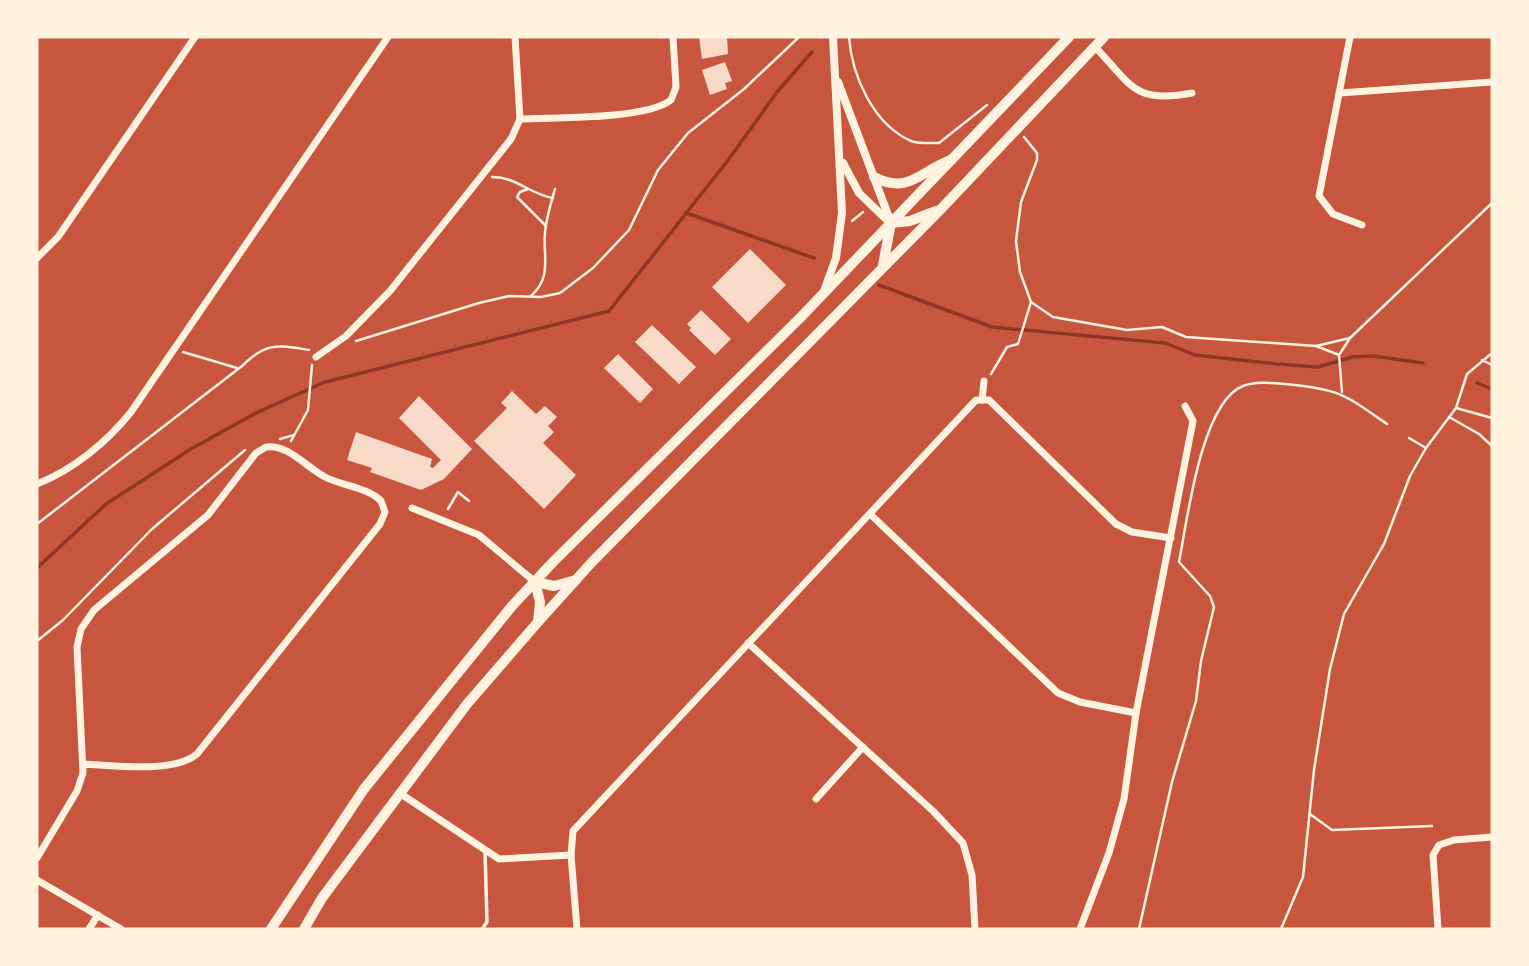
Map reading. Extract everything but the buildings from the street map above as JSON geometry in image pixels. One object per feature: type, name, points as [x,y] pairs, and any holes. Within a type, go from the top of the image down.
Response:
[{"type":"highway","points":[[271,929],[364,789],[433,700],[535,582],[824,292],[1069,37]]},
{"type":"highway","points":[[303,929],[322,898],[467,704],[538,622],[576,580],[941,209],[1104,37]]},
{"type":"highway","points":[[874,177],[886,183],[905,184],[937,165],[954,159]]},
{"type":"highway","points":[[891,223],[910,221],[941,209]]},
{"type":"highway","points":[[883,267],[891,223]]},
{"type":"highway","points":[[535,582],[554,586],[576,580]]},
{"type":"highway","points":[[535,582],[540,601],[538,622]]},
{"type":"street","points":[[37,258],[58,237],[195,37]]},
{"type":"street","points":[[37,484],[72,466],[113,432],[131,412],[388,37]]},
{"type":"street","points":[[317,357],[355,328],[390,291],[511,139],[520,119],[515,37]]},
{"type":"street","points":[[520,119],[632,113],[656,109],[671,100],[676,87],[673,37]]},
{"type":"street","points":[[824,292],[841,231],[833,37]]},
{"type":"street","points":[[1350,37],[1320,196],[1334,214],[1362,225]]},
{"type":"street","points":[[1095,47],[1145,95],[1165,98],[1192,93]]},
{"type":"street","points":[[836,76],[891,223]]},
{"type":"street","points":[[1340,93],[1492,82]]},
{"type":"street","points":[[839,150],[854,187],[878,214],[891,223]]},
{"type":"street","points":[[982,400],[984,381]]},
{"type":"street","points":[[578,929],[571,855],[573,831],[976,400],[989,400],[1116,524],[1132,532],[1171,538]]},
{"type":"street","points":[[1080,929],[1109,852],[1124,799],[1136,713],[1193,421],[1185,406]]},
{"type":"street","points":[[37,858],[80,785],[83,764],[77,640],[94,610],[208,514],[252,458],[266,447],[285,450],[324,477],[377,496],[384,506],[382,520],[192,757],[170,765],[83,764]]},
{"type":"street","points":[[412,508],[479,535],[535,582]]},
{"type":"street","points":[[870,514],[1058,693],[1080,702],[1136,713]]},
{"type":"street","points":[[748,643],[933,811],[963,844],[972,875],[975,929]]},
{"type":"street","points":[[816,799],[863,747]]},
{"type":"street","points":[[401,794],[499,859],[571,855]]},
{"type":"street","points":[[1437,929],[1433,855],[1439,845],[1454,840],[1492,837]]},
{"type":"street","points":[[37,880],[121,929]]},
{"type":"street","points":[[89,929],[98,915]]},
{"type":"lane","points":[[482,929],[487,922],[485,850]]},
{"type":"path","points":[[352,343],[479,303],[509,296],[560,293],[593,268],[629,230],[658,170],[688,133],[744,89],[799,37]]},
{"type":"path","points":[[849,37],[850,51],[879,118],[914,142],[939,144],[986,104]]},
{"type":"path","points":[[984,381],[990,377],[993,367],[1007,347],[1018,344],[1031,302],[1020,272],[1016,241],[1021,202],[1032,177],[1037,153],[1023,136]]},
{"type":"path","points":[[482,176],[514,179],[536,195],[553,198]]},
{"type":"path","points":[[528,189],[520,192],[517,197],[546,226]]},
{"type":"path","points":[[531,296],[544,280],[546,226],[555,189]]},
{"type":"path","points":[[1342,392],[1339,355],[1350,338],[1492,203]]},
{"type":"path","points":[[846,225],[865,209]]},
{"type":"path","points":[[1031,302],[1053,317],[1127,330],[1163,327],[1186,337],[1316,346],[1350,338]]},
{"type":"path","points":[[37,524],[242,366],[259,349],[271,346],[317,357],[310,403],[285,450]]},
{"type":"path","points":[[1316,346],[1339,355]]},
{"type":"path","points":[[173,349],[237,368],[242,366]]},
{"type":"path","points":[[1281,929],[1303,877],[1330,669],[1344,614],[1384,544],[1410,476],[1426,448],[1456,408],[1467,374],[1492,353]]},
{"type":"path","points":[[1482,360],[1492,365]]},
{"type":"path","points":[[1139,929],[1172,782],[1196,701],[1201,661],[1214,607],[1210,596],[1179,562],[1199,455],[1225,401],[1242,386],[1265,383],[1324,387],[1342,392],[1387,424]]},
{"type":"path","points":[[1456,408],[1492,418]]},
{"type":"path","points":[[1450,417],[1479,433],[1492,446]]},
{"type":"path","points":[[271,440],[294,435]]},
{"type":"path","points":[[1409,438],[1426,448]]},
{"type":"path","points":[[37,641],[63,620],[152,529],[246,449]]},
{"type":"path","points":[[448,509],[458,492],[470,501]]},
{"type":"path","points":[[1310,814],[1332,830],[1432,826]]},
{"type":"waterway","points":[[37,568],[106,504],[191,449],[258,412],[325,382],[609,311],[729,159],[777,92],[812,52]]},
{"type":"waterway","points":[[686,213],[814,258]]},
{"type":"waterway","points":[[879,285],[992,327],[1165,343],[1195,355],[1277,364],[1318,367],[1352,357],[1373,356],[1423,363]]},
{"type":"waterway","points":[[1477,383],[1492,389]]}]
